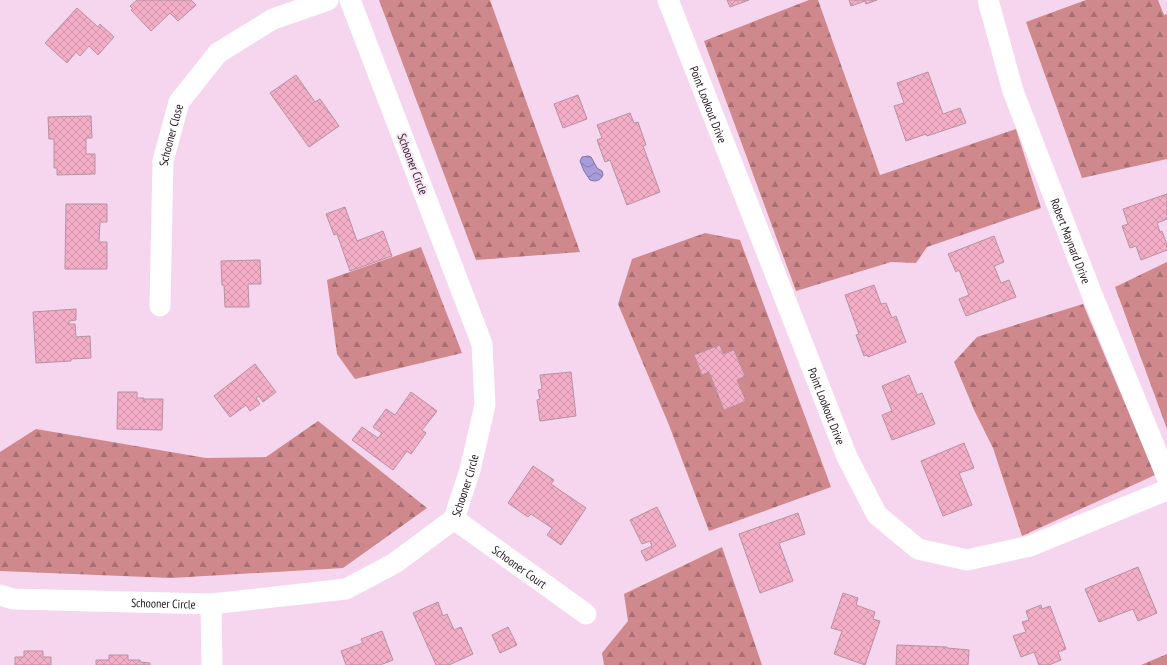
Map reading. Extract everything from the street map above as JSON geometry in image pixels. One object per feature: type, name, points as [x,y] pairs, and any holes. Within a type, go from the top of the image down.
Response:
[{"type":"street","name":"Schooner Close","points":[[160,306],[163,161],[179,102],[218,52],[273,19],[328,0]]},
{"type":"street","name":"Schooner Circle","points":[[0,595],[13,599],[211,604],[346,589],[395,563],[454,519],[470,470],[485,405],[482,344],[350,0]]},
{"type":"street","name":"Point Lookout Drive","points":[[668,0],[847,456],[877,515],[918,549],[967,560],[1030,546],[1167,490]]},
{"type":"street","name":"Robert Maynard Drive","points":[[988,0],[1012,91],[1091,292],[1167,477]]},
{"type":"street","name":"Schooner Court","points":[[454,519],[586,614]]},
{"type":"street","points":[[211,604],[212,665]]},
{"type":"green space","points":[[379,0],[490,0],[580,252],[476,260]]},
{"type":"green space","points":[[809,0],[818,0],[880,175],[1016,129],[1041,208],[927,247],[916,263],[891,262],[796,291],[704,41]]},
{"type":"green space","points":[[1086,0],[1158,0],[1164,15],[1167,14],[1167,159],[1082,178],[1026,22]]},
{"type":"green space","points":[[705,233],[740,240],[831,487],[709,531],[669,425],[618,304],[632,259]]},
{"type":"green space","points":[[421,247],[462,353],[355,379],[337,354],[327,280]]},
{"type":"green space","points":[[1167,262],[1167,429],[1115,287]]},
{"type":"green space","points":[[1083,304],[1155,475],[1022,536],[993,448],[975,412],[954,362],[977,337]]},
{"type":"green space","points":[[318,421],[427,508],[343,568],[171,578],[0,571],[0,452],[36,429],[206,458],[266,457]]},
{"type":"green space","points":[[722,547],[762,665],[604,665],[602,653],[628,621],[624,594]]},
{"type":"green space","points":[[1167,654],[1167,665],[1141,665]]},
{"type":"water","points":[[582,157],[591,157],[597,168],[602,171],[603,175],[601,179],[594,181],[590,180],[584,171],[580,161]]},
{"type":"building","points":[[137,0],[191,0],[196,5],[178,21],[170,13],[151,31],[131,10],[133,9],[130,6]]},
{"type":"building","points":[[727,0],[749,0],[730,7]]},
{"type":"building","points":[[849,0],[877,0],[866,4],[865,1],[851,6]]},
{"type":"building","points":[[77,8],[98,27],[100,24],[114,37],[98,55],[89,46],[80,56],[76,52],[67,63],[45,43]]},
{"type":"building","points":[[928,72],[943,114],[960,108],[966,123],[927,136],[926,134],[906,141],[894,106],[904,103],[897,83]]},
{"type":"building","points":[[296,75],[315,102],[320,99],[339,126],[309,147],[270,93]]},
{"type":"building","points":[[578,95],[587,119],[563,128],[554,104]]},
{"type":"building","points":[[630,113],[634,123],[638,122],[646,145],[643,146],[660,192],[627,205],[610,160],[605,162],[597,140],[602,138],[597,125]]},
{"type":"building","points":[[91,116],[92,138],[86,138],[86,154],[95,154],[95,174],[57,175],[57,168],[54,168],[54,139],[49,139],[48,117]]},
{"type":"building","points":[[1167,194],[1167,219],[1157,223],[1160,232],[1162,231],[1167,245],[1167,250],[1141,260],[1136,246],[1130,248],[1122,226],[1128,224],[1123,209]]},
{"type":"building","points":[[66,204],[107,204],[107,222],[100,222],[99,242],[107,242],[107,269],[65,269]]},
{"type":"building","points":[[345,207],[357,241],[383,231],[392,256],[350,271],[337,234],[334,235],[326,214]]},
{"type":"building","points":[[994,236],[1004,262],[994,266],[1001,283],[1009,280],[1016,297],[966,316],[959,299],[969,295],[959,270],[956,272],[948,254]]},
{"type":"building","points":[[260,260],[261,284],[248,284],[249,307],[225,307],[221,261]]},
{"type":"building","points":[[874,285],[881,304],[886,303],[892,318],[896,316],[906,342],[868,357],[867,355],[864,356],[856,335],[859,334],[845,295]]},
{"type":"building","points":[[76,309],[76,320],[69,321],[69,324],[75,324],[76,337],[90,336],[91,358],[36,363],[33,312]]},
{"type":"building","points":[[720,345],[723,354],[734,350],[745,376],[737,380],[746,401],[724,410],[709,372],[702,375],[694,355]]},
{"type":"building","points":[[255,364],[276,392],[263,402],[259,396],[256,398],[260,404],[250,411],[246,405],[230,417],[214,396]]},
{"type":"building","points":[[571,372],[576,416],[540,421],[537,400],[540,399],[538,390],[542,389],[540,375]]},
{"type":"building","points":[[909,375],[917,395],[922,393],[935,424],[892,440],[882,415],[892,411],[882,386]]},
{"type":"building","points":[[118,392],[137,392],[137,398],[144,398],[144,402],[145,399],[163,399],[162,430],[117,429]]},
{"type":"building","points":[[411,392],[437,411],[422,430],[426,433],[411,454],[407,451],[393,470],[352,440],[362,427],[378,438],[382,433],[373,427],[386,409],[395,415]]},
{"type":"building","points":[[964,443],[974,468],[959,473],[972,505],[943,516],[921,461]]},
{"type":"building","points":[[533,466],[554,480],[551,484],[586,508],[561,545],[547,535],[552,528],[531,514],[528,517],[508,503]]},
{"type":"building","points":[[657,507],[676,546],[646,561],[641,551],[652,546],[650,541],[642,544],[630,520]]},
{"type":"building","points":[[798,513],[805,534],[779,543],[793,581],[760,593],[739,534]]},
{"type":"building","points":[[1138,567],[1157,613],[1138,621],[1133,609],[1099,622],[1085,589]]},
{"type":"building","points":[[843,593],[858,598],[856,605],[875,612],[873,619],[880,621],[865,665],[834,654],[842,631],[831,628]]},
{"type":"building","points":[[438,602],[443,616],[447,614],[454,630],[461,627],[473,654],[449,665],[436,665],[413,613]]},
{"type":"building","points":[[1041,605],[1042,609],[1050,606],[1066,649],[1058,652],[1061,660],[1049,665],[1039,665],[1034,652],[1021,657],[1013,636],[1026,632],[1022,622],[1029,620],[1026,611]]},
{"type":"building","points":[[508,627],[517,645],[500,653],[492,635]]},
{"type":"building","points":[[382,631],[393,660],[380,665],[346,665],[341,651],[363,643],[361,639]]},
{"type":"building","points":[[897,645],[947,647],[969,650],[968,665],[896,665]]},
{"type":"building","points":[[24,651],[43,651],[43,657],[51,657],[51,665],[15,665],[15,657],[24,657]]},
{"type":"building","points":[[109,655],[128,655],[128,660],[140,660],[140,662],[150,663],[150,665],[96,665],[96,660],[109,660]]}]
